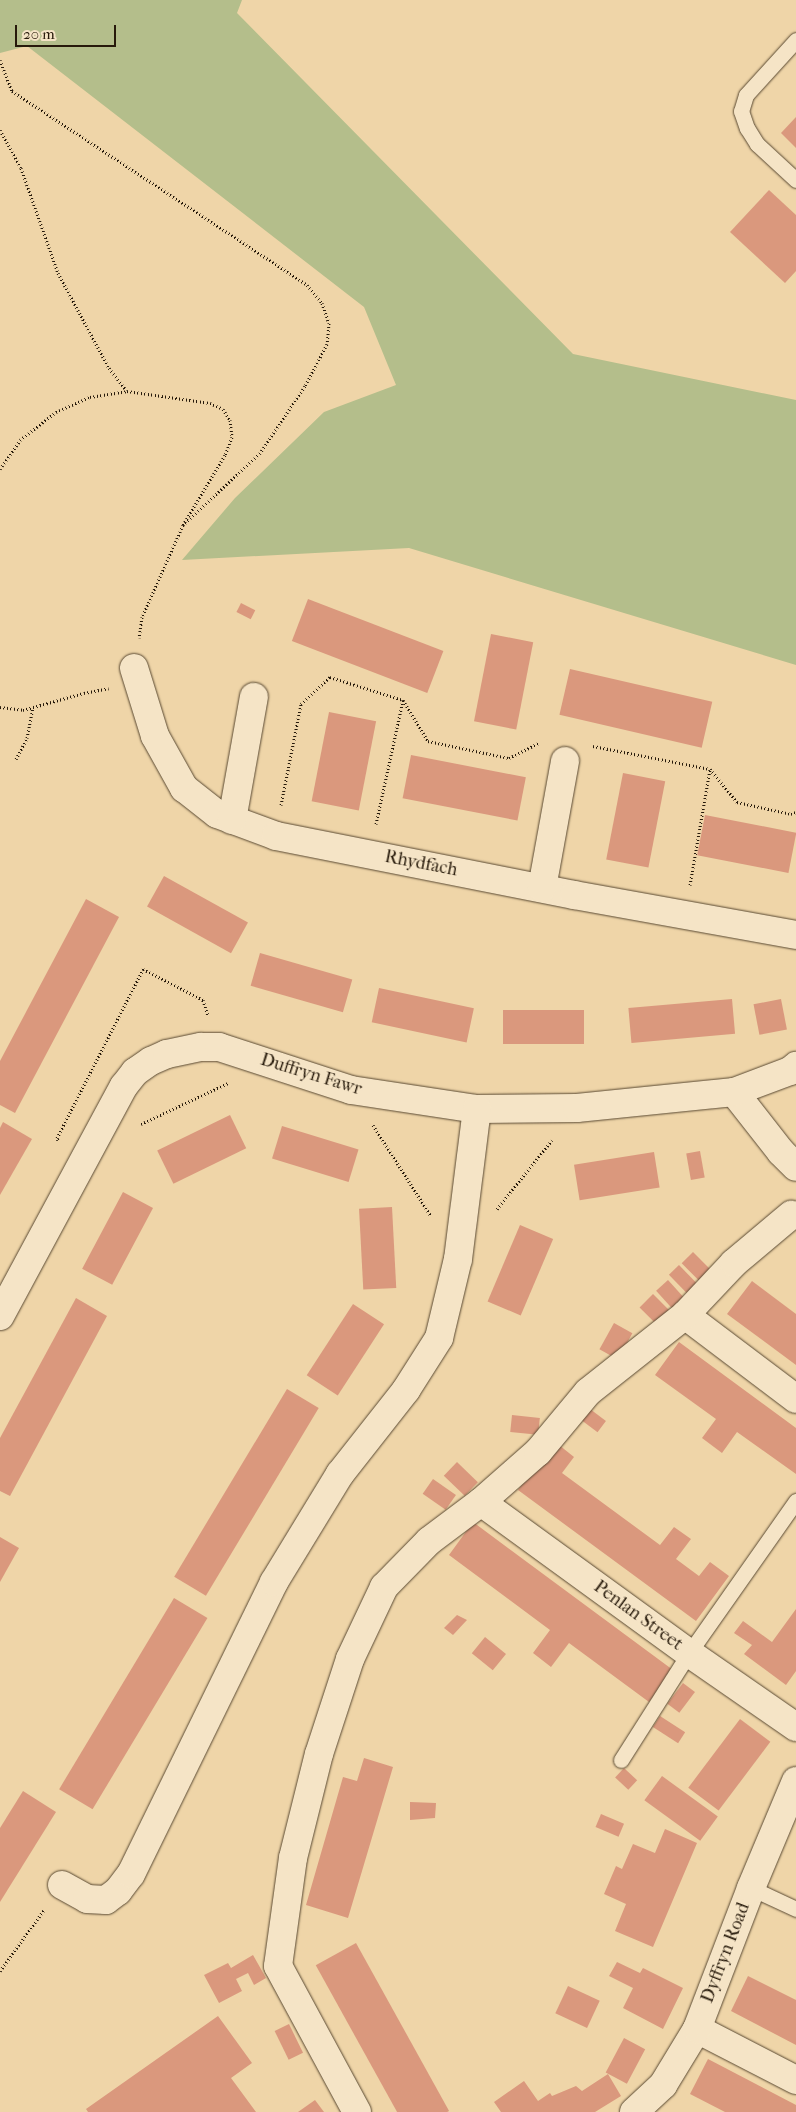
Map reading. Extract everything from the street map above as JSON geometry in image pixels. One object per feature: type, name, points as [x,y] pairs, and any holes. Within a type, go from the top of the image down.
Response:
[{"type":"street","name":"Rhydfach","points":[[137,675],[155,736],[184,788],[217,814],[232,820],[276,836],[796,936]]},
{"type":"street","points":[[232,820],[254,697]]},
{"type":"street","points":[[542,888],[565,761]]},
{"type":"street","name":"Duffryn Fawr","points":[[0,1316],[124,1086],[135,1072],[151,1061],[167,1054],[201,1047],[219,1047],[351,1090],[477,1109],[578,1108],[734,1092],[790,1071],[796,1066]]},
{"type":"street","points":[[734,1092],[781,1152],[796,1167]]},
{"type":"street","points":[[62,1885],[87,1899],[106,1900],[118,1891],[131,1874],[274,1582],[340,1474],[406,1390],[439,1338],[458,1259],[477,1109]]},
{"type":"street","points":[[357,2112],[278,1966],[292,1858],[319,1754],[344,1678],[384,1587],[429,1541],[481,1502],[538,1452],[588,1392],[685,1314],[734,1263],[791,1215]]},
{"type":"street","points":[[685,1314],[796,1399]]},
{"type":"street","name":"Penlan Street","points":[[481,1502],[689,1653],[796,1727]]},
{"type":"street","name":"Dyffryn Road","points":[[634,2112],[663,2086],[697,2029],[751,1888],[796,1781]]},
{"type":"street","points":[[697,2029],[796,2080]]},
{"type":"lane","points":[[796,40],[746,95],[742,111],[747,128],[757,144],[796,180]]},
{"type":"lane","points":[[621,1760],[689,1653],[796,1501]]},
{"type":"lane","points":[[751,1888],[796,1910]]},
{"type":"path","points":[[0,60],[12,91],[307,285],[322,303],[329,323],[327,344],[305,386],[260,453],[183,525]]},
{"type":"path","points":[[0,130],[21,168],[58,273],[109,368],[127,391]]},
{"type":"path","points":[[0,470],[20,440],[56,412],[90,397],[127,391],[210,403],[223,409],[230,420],[232,437],[225,455],[183,525],[142,617],[137,675],[33,708],[23,710],[0,707]]},
{"type":"path","points":[[276,836],[301,704],[330,677],[403,700],[369,853]]},
{"type":"path","points":[[16,759],[27,738],[33,708]]},
{"type":"path","points":[[685,915],[710,769],[738,802],[791,814],[796,812]]},
{"type":"path","points":[[136,1126],[272,1063]]},
{"type":"path","points":[[0,1971],[62,1885]]},
{"type":"green space","points":[[0,0],[242,0],[237,13],[573,354],[796,400],[796,665],[409,548],[182,560],[235,498],[324,412],[396,385],[364,307],[27,46],[0,53]]},
{"type":"building","points":[[796,117],[796,148],[781,133]]},
{"type":"building","points":[[769,190],[796,215],[796,271],[785,283],[730,232]]},
{"type":"building","points":[[308,599],[443,651],[427,693],[292,641]]},
{"type":"building","points":[[241,603],[255,610],[251,619],[236,612]]},
{"type":"building","points":[[491,634],[533,642],[516,730],[474,721]]},
{"type":"building","points":[[570,669],[712,702],[702,748],[559,715]]},
{"type":"building","points":[[329,712],[376,721],[359,810],[312,801]]},
{"type":"building","points":[[411,755],[526,777],[517,821],[403,798]]},
{"type":"building","points":[[623,773],[665,781],[648,868],[606,859]]},
{"type":"building","points":[[705,815],[796,833],[788,873],[697,855]]},
{"type":"building","points":[[164,876],[248,923],[231,953],[147,907]]},
{"type":"building","points":[[86,899],[119,917],[15,1113],[0,1105],[0,1061]]},
{"type":"building","points":[[260,953],[352,979],[343,1012],[251,986]]},
{"type":"building","points":[[379,988],[474,1008],[467,1042],[372,1022]]},
{"type":"building","points":[[732,999],[735,1034],[631,1043],[628,1008]]},
{"type":"building","points":[[781,999],[787,1029],[759,1035],[754,1004]]},
{"type":"building","points":[[503,1010],[584,1010],[584,1044],[503,1044]]},
{"type":"building","points":[[230,1115],[246,1148],[173,1184],[157,1151]]},
{"type":"building","points":[[3,1122],[32,1139],[0,1195],[0,1128]]},
{"type":"building","points":[[282,1126],[359,1149],[349,1182],[272,1159]]},
{"type":"building","points":[[700,1151],[705,1178],[691,1180],[686,1153]]},
{"type":"building","points":[[654,1152],[660,1188],[580,1200],[574,1165]]},
{"type":"building","points":[[123,1192],[153,1208],[112,1285],[82,1269]]},
{"type":"building","points":[[392,1207],[396,1288],[363,1290],[359,1209]]},
{"type":"building","points":[[520,1225],[553,1239],[521,1315],[488,1301]]},
{"type":"building","points":[[693,1252],[711,1270],[699,1281],[682,1263]]},
{"type":"building","points":[[679,1265],[699,1286],[689,1296],[669,1275]]},
{"type":"building","points":[[668,1280],[686,1300],[674,1311],[656,1291]]},
{"type":"building","points":[[752,1281],[796,1314],[796,1365],[727,1314]]},
{"type":"building","points":[[653,1294],[671,1312],[657,1325],[640,1307]]},
{"type":"building","points":[[76,1298],[107,1316],[10,1496],[0,1491],[0,1438]]},
{"type":"building","points":[[353,1304],[384,1324],[338,1395],[307,1375]]},
{"type":"building","points":[[614,1323],[632,1333],[618,1359],[599,1349]]},
{"type":"building","points":[[679,1342],[796,1428],[796,1474],[737,1432],[722,1453],[702,1438],[716,1419],[655,1375]]},
{"type":"building","points":[[287,1389],[319,1408],[206,1596],[174,1577]]},
{"type":"building","points":[[586,1406],[606,1421],[598,1432],[578,1417]]},
{"type":"building","points":[[512,1415],[540,1418],[538,1435],[510,1432]]},
{"type":"building","points":[[554,1441],[574,1457],[562,1473],[660,1545],[674,1527],[691,1539],[676,1559],[699,1576],[710,1562],[729,1576],[696,1621],[518,1490]]},
{"type":"building","points":[[457,1462],[478,1482],[465,1496],[444,1476]]},
{"type":"building","points":[[433,1479],[456,1495],[446,1510],[423,1494]]},
{"type":"building","points":[[473,1522],[673,1670],[649,1702],[569,1643],[551,1667],[533,1653],[550,1630],[449,1555]]},
{"type":"building","points":[[0,1537],[19,1548],[0,1582]]},
{"type":"building","points":[[174,1598],[207,1618],[93,1809],[59,1789]]},
{"type":"building","points":[[796,1609],[796,1671],[786,1685],[744,1654],[752,1645],[734,1633],[743,1621],[772,1642]]},
{"type":"building","points":[[457,1615],[467,1620],[453,1635],[444,1628]]},
{"type":"building","points":[[485,1637],[506,1654],[493,1670],[472,1653]]},
{"type":"building","points":[[683,1683],[695,1692],[679,1713],[667,1704]]},
{"type":"building","points":[[660,1716],[685,1732],[678,1743],[653,1727]]},
{"type":"building","points":[[740,1719],[770,1742],[719,1811],[688,1788]]},
{"type":"building","points":[[364,1758],[393,1767],[348,1918],[306,1905],[343,1777],[357,1781]]},
{"type":"building","points":[[624,1768],[637,1780],[628,1790],[615,1778]]},
{"type":"building","points":[[662,1776],[718,1817],[700,1841],[644,1800]]},
{"type":"building","points":[[23,1791],[56,1812],[0,1902],[0,1828]]},
{"type":"building","points":[[410,1802],[436,1803],[435,1818],[410,1820]]},
{"type":"building","points":[[601,1814],[624,1824],[619,1837],[596,1827]]},
{"type":"building","points":[[665,1829],[697,1843],[653,1947],[615,1931],[626,1904],[604,1894],[616,1866],[622,1869],[633,1844],[655,1853]]},
{"type":"building","points":[[356,1943],[449,2111],[397,2112],[316,1965]]},
{"type":"building","points":[[253,1955],[266,1978],[254,1985],[248,1973],[236,1979],[242,1991],[219,2003],[204,1975],[228,1963],[231,1968]]},
{"type":"building","points":[[617,1962],[640,1973],[643,1968],[683,1988],[663,2029],[623,2008],[633,1988],[609,1976]]},
{"type":"building","points":[[748,1976],[796,2000],[796,2045],[731,2011]]},
{"type":"building","points":[[568,1986],[600,2001],[587,2028],[555,2013]]},
{"type":"building","points":[[218,2016],[252,2063],[231,2078],[256,2112],[88,2112],[86,2109]]},
{"type":"building","points":[[289,2024],[303,2053],[289,2060],[275,2031]]},
{"type":"building","points":[[624,2038],[645,2049],[627,2084],[606,2072]]},
{"type":"building","points":[[708,2059],[796,2105],[796,2112],[725,2112],[690,2094]]},
{"type":"building","points":[[608,2074],[621,2096],[595,2112],[501,2112],[494,2102],[524,2081],[538,2101],[550,2093],[552,2096],[576,2086],[582,2091]]},
{"type":"building","points":[[315,2100],[324,2112],[298,2112]]}]
